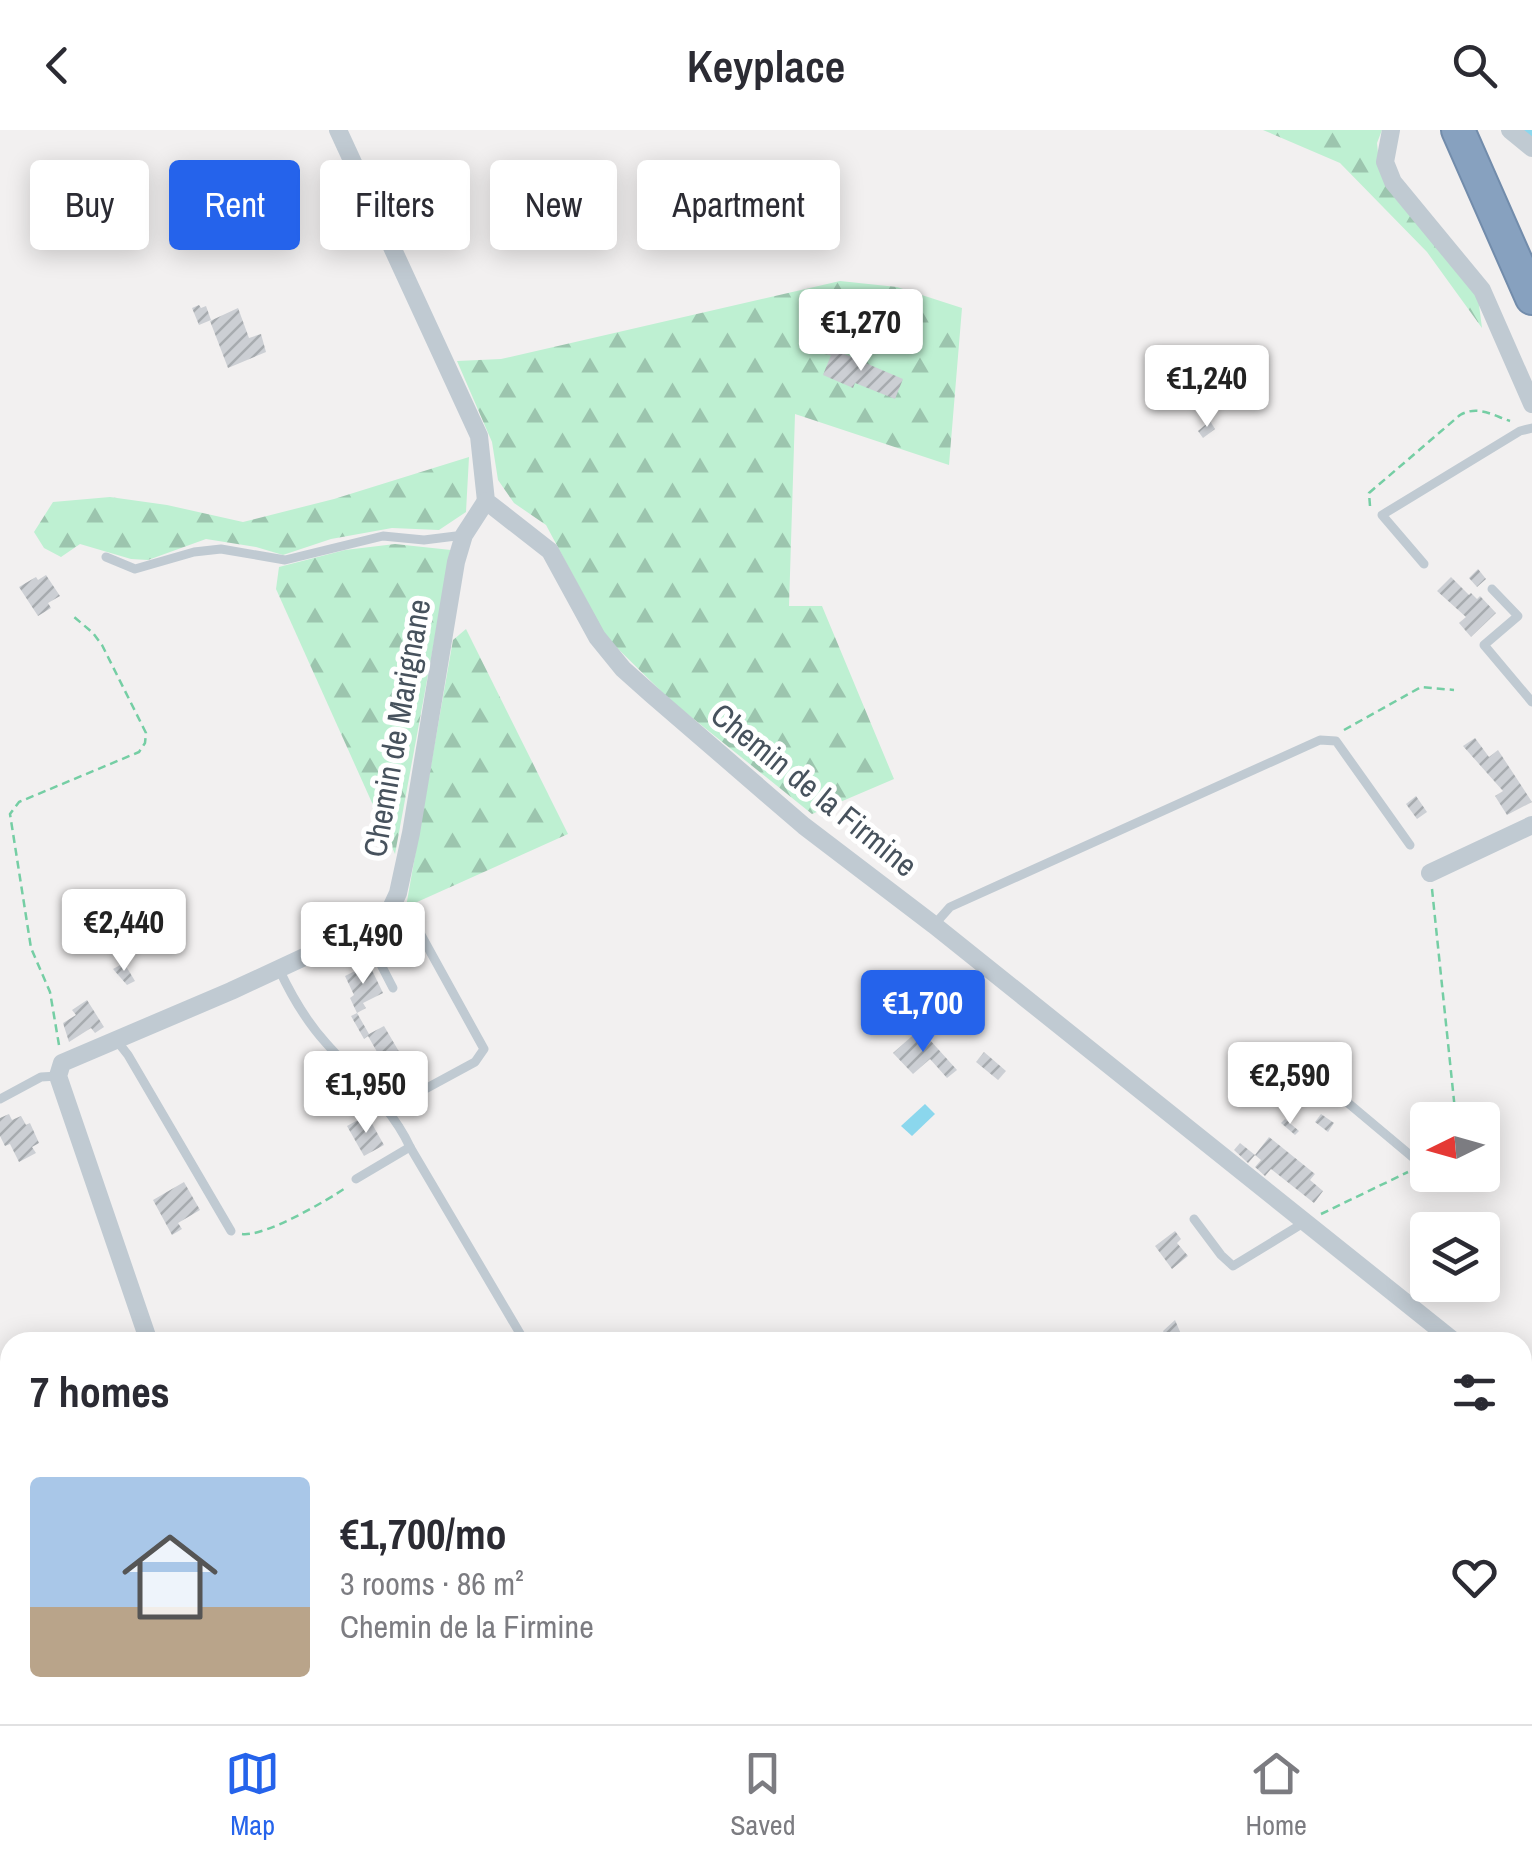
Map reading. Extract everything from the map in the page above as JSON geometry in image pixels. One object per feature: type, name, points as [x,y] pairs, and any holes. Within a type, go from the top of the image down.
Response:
[{"type":"highway","points":[[1479,135],[1532,247]]},
{"type":"highway","points":[[1479,135],[1532,298]]},
{"type":"street","points":[[338,130],[478,436],[486,501]]},
{"type":"street","points":[[1390,130],[1385,162],[1393,182],[1482,290],[1532,404]]},
{"type":"street","points":[[1479,135],[1532,148]]},
{"type":"street","name":"Chemin de Marignane","points":[[386,920],[398,893],[412,833],[446,616],[464,535],[486,501]]},
{"type":"street","name":"Chemin de la Firmine","points":[[486,501],[550,551],[597,638],[623,669],[804,826],[934,925],[1442,1332]]},
{"type":"street","points":[[1430,873],[1532,825]]},
{"type":"street","points":[[146,1332],[60,1070],[386,920]]},
{"type":"lane","points":[[1424,564],[1382,514],[1531,428]]},
{"type":"lane","points":[[106,557],[135,569],[222,548],[285,560],[383,536],[424,540],[464,535]]},
{"type":"lane","points":[[1492,590],[1518,616],[1484,645],[1532,702]]},
{"type":"lane","points":[[934,925],[950,907],[1320,740],[1336,741],[1410,844]]},
{"type":"lane","points":[[386,920],[400,918],[415,924],[484,1049],[475,1062],[403,1102]]},
{"type":"lane","points":[[364,932],[393,988]]},
{"type":"lane","points":[[278,967],[322,1040],[398,1122],[519,1332]]},
{"type":"lane","points":[[117,1041],[230,1232]]},
{"type":"lane","points":[[0,1099],[60,1070]]},
{"type":"lane","points":[[1290,1109],[1307,1088],[1323,1082],[1410,1155]]},
{"type":"lane","points":[[356,1179],[410,1148]]},
{"type":"lane","points":[[1194,1219],[1233,1266],[1305,1222]]},
{"type":"path","points":[[1382,514],[1370,506],[1369,493],[1460,415],[1484,410],[1531,428]]},
{"type":"path","points":[[60,1070],[54,1007],[31,948],[10,814],[19,802],[138,752],[146,733],[102,645],[73,616]]},
{"type":"path","points":[[1320,740],[1355,726],[1421,687],[1454,690]]},
{"type":"path","points":[[1430,873],[1454,1102]]},
{"type":"path","points":[[1305,1222],[1410,1171]]},
{"type":"path","points":[[230,1232],[248,1236],[263,1230],[344,1190],[356,1179]]},
{"type":"green space","points":[[1263,130],[1382,130],[1377,143],[1379,163],[1478,297],[1482,328],[1427,252],[1340,163]]},
{"type":"green space","points":[[840,281],[897,287],[962,308],[949,465],[795,414],[789,606],[822,606],[894,779],[812,814],[670,700],[606,637],[546,525],[514,503],[498,480],[492,442],[457,361],[501,359]]},
{"type":"green space","points":[[469,457],[466,512],[439,530],[392,528],[331,539],[283,555],[206,539],[148,560],[80,544],[61,557],[44,548],[34,532],[53,502],[110,497],[243,522],[334,499]]},
{"type":"green space","points":[[395,544],[451,550],[395,854],[276,589],[279,567],[345,550]]},
{"type":"green space","points":[[466,629],[568,834],[406,907],[453,640]]},
{"type":"water","points":[[925,1104],[935,1114],[912,1136],[901,1126]]},
{"type":"building","points":[[206,306],[211,320],[199,325],[192,308]]},
{"type":"building","points":[[238,308],[249,338],[261,334],[266,352],[228,368],[210,321]]},
{"type":"building","points":[[828,347],[903,379],[895,399],[823,375],[831,355],[824,354]]},
{"type":"building","points":[[1210,421],[1215,429],[1203,438],[1198,431]]},
{"type":"building","points":[[1478,569],[1486,579],[1477,587],[1469,578]]},
{"type":"building","points":[[46,575],[60,596],[38,616],[19,587]]},
{"type":"building","points":[[1451,577],[1469,595],[1477,599],[1480,596],[1496,613],[1471,637],[1459,623],[1466,617],[1437,591]]},
{"type":"building","points":[[1475,738],[1489,757],[1498,750],[1532,802],[1507,815],[1495,796],[1503,791],[1463,746]]},
{"type":"building","points":[[1416,796],[1427,812],[1417,819],[1406,804]]},
{"type":"building","points":[[124,963],[135,981],[127,985],[113,969]]},
{"type":"building","points":[[369,964],[383,993],[363,1003],[366,1008],[357,1013],[345,976]]},
{"type":"building","points":[[87,1000],[104,1027],[95,1033],[91,1028],[69,1042],[63,1023],[76,1015],[72,1010]]},
{"type":"building","points":[[357,1013],[369,1034],[384,1026],[418,1084],[401,1094],[368,1036],[364,1039],[351,1016]]},
{"type":"building","points":[[920,1029],[957,1070],[947,1078],[930,1059],[913,1074],[893,1053]]},
{"type":"building","points":[[984,1052],[1006,1071],[998,1080],[976,1062]]},
{"type":"building","points":[[9,1114],[12,1120],[21,1116],[26,1125],[30,1123],[39,1143],[32,1147],[36,1153],[19,1162],[10,1144],[5,1146],[0,1136],[0,1118]]},
{"type":"building","points":[[1321,1114],[1334,1123],[1328,1132],[1315,1122]]},
{"type":"building","points":[[367,1115],[384,1145],[364,1156],[347,1126]]},
{"type":"building","points":[[1285,1119],[1299,1131],[1295,1135],[1281,1123]]},
{"type":"building","points":[[1269,1137],[1315,1174],[1310,1180],[1323,1191],[1314,1203],[1271,1169],[1265,1176],[1255,1167],[1261,1160],[1255,1155]]},
{"type":"building","points":[[1240,1143],[1255,1155],[1248,1163],[1234,1150]]},
{"type":"building","points":[[184,1182],[200,1210],[178,1223],[182,1229],[172,1235],[153,1200]]},
{"type":"building","points":[[1175,1231],[1181,1239],[1177,1243],[1188,1256],[1172,1269],[1155,1246]]},
{"type":"building","points":[[1175,1320],[1180,1332],[1163,1332]]}]
